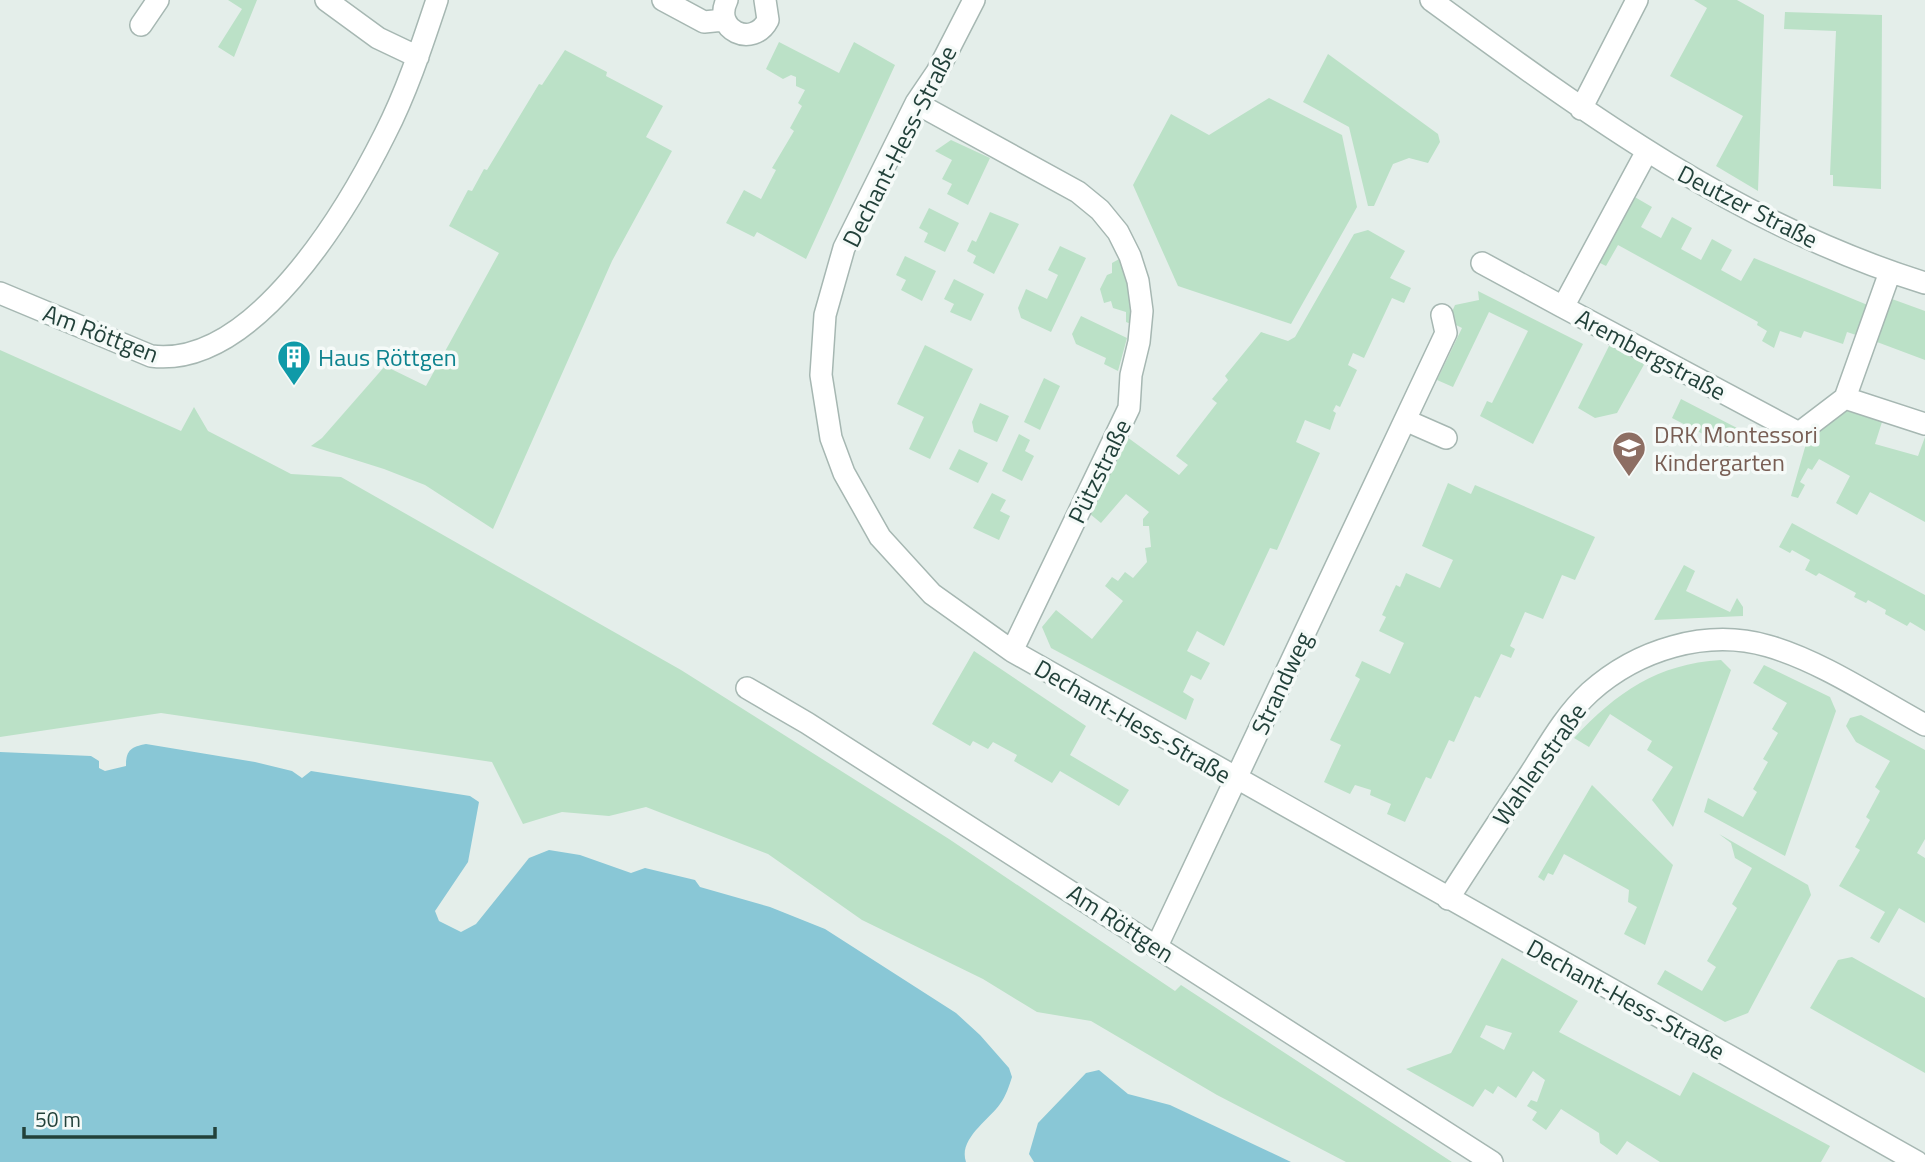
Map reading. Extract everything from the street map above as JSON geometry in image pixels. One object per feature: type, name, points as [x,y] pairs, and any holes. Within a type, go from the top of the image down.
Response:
[{"type":"street","points":[[141,25],[158,0]]},
{"type":"street","points":[[326,0],[378,38],[418,57]]},
{"type":"street","name":"Am Röttgen","points":[[0,293],[151,356],[169,358],[204,350],[244,327],[264,308],[322,237],[386,133],[418,57],[437,0]]},
{"type":"street","points":[[663,0],[704,22],[725,10],[734,32],[754,34],[768,20],[765,0]]},
{"type":"street","name":"Dechant-Hess-Straße","points":[[974,0],[936,72],[916,103],[862,208],[831,290],[822,343],[824,404],[844,473],[880,537],[932,594],[1012,651],[1917,1162]]},
{"type":"street","name":"Deutzer Straße","points":[[1431,0],[1646,153],[1757,216],[1890,272],[1925,283]]},
{"type":"street","points":[[1581,109],[1637,0]]},
{"type":"street","name":"Pützstraße","points":[[916,103],[1078,192],[1100,210],[1118,232],[1138,281],[1142,311],[1129,408],[1012,651]]},
{"type":"street","name":"Arembergstraße","points":[[1563,307],[1646,153]]},
{"type":"street","name":"Arembergstraße","points":[[1482,263],[1799,433],[1846,398]]},
{"type":"street","points":[[1890,272],[1846,398],[1925,424]]},
{"type":"street","name":"Strandweg","points":[[1157,946],[1446,332],[1442,315]]},
{"type":"street","points":[[1405,420],[1446,438]]},
{"type":"street","name":"Wahlenstraße","points":[[1448,899],[1570,714],[1606,678],[1648,654],[1673,646],[1717,640],[1767,645],[1792,654],[1925,726]]},
{"type":"street","name":"Am Röttgen","points":[[747,688],[819,730],[1492,1162]]},
{"type":"green space","points":[[228,0],[257,0],[234,57],[218,47],[242,9]]},
{"type":"green space","points":[[1694,0],[1737,0],[1764,15],[1758,191],[1716,166],[1743,116],[1670,76],[1707,8]]},
{"type":"green space","points":[[1785,12],[1882,15],[1881,189],[1833,186],[1833,175],[1830,175],[1836,31],[1784,29]]},
{"type":"green space","points":[[779,42],[839,73],[854,42],[895,65],[806,259],[757,232],[754,237],[726,223],[744,190],[761,199],[776,170],[772,168],[794,131],[790,128],[802,106],[798,103],[805,90],[796,86],[796,77],[791,75],[783,79],[766,69]]},
{"type":"green space","points":[[565,50],[607,72],[606,76],[663,106],[646,137],[672,151],[612,261],[493,529],[425,485],[311,446],[322,438],[385,366],[426,386],[499,253],[449,226],[468,190],[472,191],[484,169],[487,170],[539,84],[542,85]]},
{"type":"green space","points":[[1328,54],[1438,134],[1440,142],[1428,163],[1409,158],[1393,164],[1374,206],[1368,206],[1349,127],[1303,102]]},
{"type":"green space","points":[[1269,98],[1342,135],[1357,207],[1291,324],[1178,286],[1133,185],[1171,114],[1209,135]]},
{"type":"green space","points":[[951,140],[990,158],[968,205],[947,194],[952,184],[942,179],[952,160],[935,151]]},
{"type":"green space","points":[[1633,196],[1652,207],[1641,227],[1661,238],[1672,217],[1692,228],[1681,249],[1701,260],[1712,239],[1732,250],[1721,270],[1741,281],[1754,258],[1870,306],[1859,336],[1847,332],[1843,344],[1804,331],[1801,338],[1780,331],[1774,348],[1762,341],[1767,331],[1757,325],[1758,322],[1618,245],[1606,266],[1596,261]]},
{"type":"green space","points":[[929,208],[959,223],[945,252],[924,242],[928,233],[919,228]]},
{"type":"green space","points":[[990,212],[1019,224],[994,274],[973,263],[976,256],[967,251],[972,240],[976,242]]},
{"type":"green space","points":[[1368,230],[1405,251],[1390,278],[1411,288],[1404,303],[1392,298],[1364,358],[1353,353],[1348,365],[1357,370],[1340,407],[1336,405],[1333,411],[1336,413],[1330,430],[1305,420],[1296,442],[1320,453],[1277,550],[1270,548],[1224,646],[1197,631],[1187,651],[1210,663],[1201,680],[1191,675],[1183,692],[1194,699],[1186,720],[1051,648],[1042,627],[1056,610],[1092,639],[1123,601],[1105,586],[1112,577],[1118,581],[1125,572],[1133,578],[1147,562],[1145,548],[1151,547],[1149,526],[1143,526],[1143,519],[1149,512],[1126,494],[1101,523],[1090,514],[1127,437],[1179,475],[1188,465],[1176,456],[1217,403],[1212,399],[1228,380],[1225,376],[1261,332],[1288,341],[1295,337],[1354,234]]},
{"type":"green space","points":[[1060,246],[1086,258],[1051,332],[1021,318],[1018,308],[1026,289],[1047,299],[1058,275],[1048,270]]},
{"type":"green space","points":[[905,256],[936,271],[922,301],[901,290],[906,280],[896,275]]},
{"type":"green space","points":[[1121,258],[1132,304],[1131,324],[1126,322],[1126,312],[1113,308],[1111,301],[1104,303],[1100,289],[1107,275],[1112,273],[1112,263]]},
{"type":"green space","points":[[954,279],[984,294],[971,321],[950,312],[954,304],[944,299]]},
{"type":"green space","points":[[1478,291],[1583,344],[1533,444],[1480,416],[1487,401],[1492,403],[1528,331],[1489,312],[1453,387],[1437,380],[1462,328],[1448,321],[1455,305],[1479,300]]},
{"type":"green space","points":[[1892,299],[1925,311],[1925,360],[1877,342]]},
{"type":"green space","points":[[1081,316],[1127,338],[1118,371],[1104,364],[1106,358],[1076,344],[1072,334]]},
{"type":"green space","points":[[1613,338],[1646,361],[1617,413],[1595,418],[1578,408]]},
{"type":"green space","points":[[925,345],[973,369],[930,459],[909,449],[924,417],[897,404]]},
{"type":"green space","points":[[0,350],[181,431],[194,407],[208,431],[291,474],[341,477],[681,670],[949,839],[1175,991],[1181,985],[1452,1162],[1346,1162],[1217,1095],[1091,1021],[1037,1012],[983,979],[862,920],[768,854],[646,807],[609,816],[562,812],[523,824],[492,762],[161,713],[0,737]]},
{"type":"green space","points":[[1044,378],[1060,386],[1040,430],[1024,422]]},
{"type":"green space","points":[[1681,399],[1737,428],[1728,447],[1672,418]]},
{"type":"green space","points":[[980,403],[1009,416],[997,442],[974,432],[972,422]]},
{"type":"green space","points":[[1847,411],[1882,422],[1875,444],[1918,456],[1925,437],[1925,522],[1870,492],[1857,515],[1836,503],[1850,476],[1819,459],[1812,470],[1808,468],[1800,482],[1805,485],[1798,498],[1791,496],[1808,437]]},
{"type":"green space","points":[[1019,434],[1030,440],[1025,451],[1034,456],[1022,481],[1002,471]]},
{"type":"green space","points":[[959,449],[988,463],[978,483],[949,469]]},
{"type":"green space","points":[[1448,483],[1471,494],[1475,485],[1595,537],[1575,580],[1562,575],[1543,619],[1525,612],[1510,646],[1515,649],[1511,658],[1501,654],[1480,698],[1475,696],[1454,742],[1449,740],[1431,779],[1426,777],[1405,822],[1387,814],[1391,804],[1370,795],[1371,790],[1355,785],[1350,794],[1324,782],[1341,745],[1330,740],[1360,679],[1355,676],[1362,661],[1390,674],[1404,643],[1379,631],[1386,617],[1382,615],[1396,585],[1400,587],[1406,573],[1440,588],[1453,560],[1422,546]]},
{"type":"green space","points":[[992,493],[1006,500],[1000,511],[1010,516],[999,540],[973,528]]},
{"type":"green space","points":[[1792,523],[1925,595],[1925,631],[1910,622],[1907,626],[1885,614],[1886,610],[1868,600],[1866,603],[1854,597],[1856,593],[1819,573],[1816,576],[1805,570],[1810,560],[1792,550],[1790,553],[1779,547]]},
{"type":"green space","points":[[1684,565],[1695,571],[1686,591],[1730,612],[1737,598],[1743,607],[1743,616],[1654,620]]},
{"type":"green space","points":[[974,651],[1086,726],[1070,755],[1129,790],[1119,806],[1060,771],[1052,783],[1014,761],[1017,755],[993,742],[988,749],[973,741],[970,746],[932,724]]},
{"type":"green space","points":[[1721,660],[1731,670],[1673,827],[1652,800],[1673,767],[1647,750],[1652,741],[1610,714],[1589,747],[1574,738],[1606,707],[1640,683],[1677,667]]},
{"type":"green space","points":[[1764,665],[1830,697],[1836,711],[1785,856],[1704,812],[1708,798],[1743,817],[1757,792],[1753,789],[1768,762],[1763,759],[1778,733],[1772,729],[1787,703],[1753,683]]},
{"type":"green space","points":[[1861,715],[1925,750],[1925,839],[1917,853],[1925,858],[1925,923],[1899,908],[1879,943],[1870,938],[1885,912],[1839,886],[1860,850],[1855,847],[1870,820],[1866,817],[1880,791],[1875,787],[1890,761],[1856,742],[1846,726],[1850,718]]},
{"type":"green space","points":[[1592,785],[1673,865],[1645,945],[1624,934],[1637,907],[1628,902],[1629,890],[1564,854],[1553,875],[1548,873],[1544,881],[1538,877]]},
{"type":"green space","points":[[1719,834],[1808,885],[1811,895],[1748,1013],[1725,1022],[1657,984],[1665,970],[1702,991],[1716,967],[1707,961],[1737,908],[1732,904],[1752,868],[1735,858],[1731,843]]},
{"type":"green space","points":[[1852,957],[1925,998],[1925,1073],[1810,1008],[1838,960]]},
{"type":"green space","points":[[1502,958],[1578,1001],[1559,1032],[1680,1096],[1693,1072],[1830,1146],[1821,1162],[1660,1162],[1627,1141],[1617,1155],[1600,1143],[1599,1133],[1561,1109],[1546,1130],[1532,1120],[1537,1112],[1527,1106],[1531,1100],[1537,1102],[1545,1080],[1533,1071],[1516,1098],[1498,1086],[1493,1094],[1485,1089],[1473,1107],[1406,1069],[1451,1053]],"holes":[[[1486,1025],[1512,1033],[1504,1050],[1480,1037]]]},
{"type":"water","points":[[146,744],[255,762],[292,771],[302,778],[311,771],[470,796],[479,802],[468,862],[435,911],[439,921],[461,932],[476,924],[529,858],[549,850],[580,855],[631,873],[645,868],[695,880],[700,887],[770,907],[825,929],[956,1013],[1009,1068],[1012,1077],[1007,1091],[1000,1104],[970,1138],[966,1145],[966,1162],[0,1162],[0,752],[91,756],[99,761],[99,768],[105,771],[126,766],[130,750]]},
{"type":"water","points":[[1099,1070],[1128,1094],[1170,1105],[1291,1162],[1034,1162],[1029,1154],[1038,1123],[1086,1073]]},
{"type":"place","name":"Haus Röttgen","points":[[294,387]]},
{"type":"place","name":"DRK Montessori Kindergarten","points":[[1629,478]]}]
